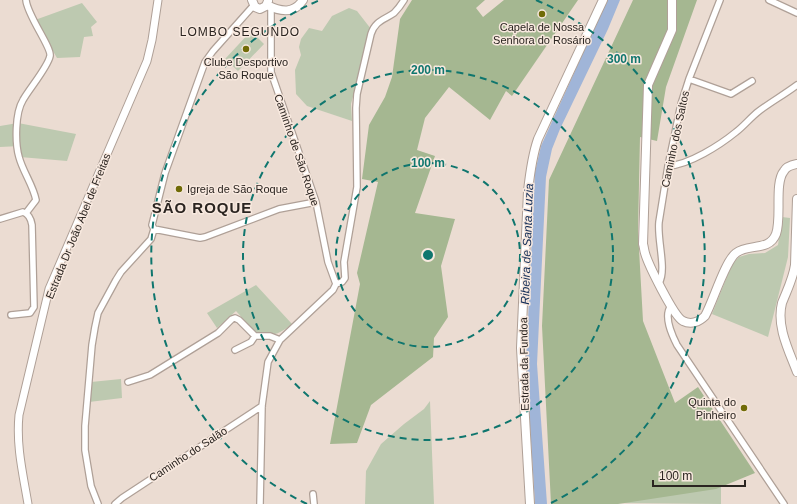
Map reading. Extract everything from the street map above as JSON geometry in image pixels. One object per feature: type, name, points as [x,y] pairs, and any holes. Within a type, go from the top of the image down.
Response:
[{"type":"main road","points":[[253,3],[260,9],[269,4],[286,11],[299,6],[303,0]]},
{"type":"main road","name":"Estrada da Fundoa","points":[[530,504],[521,348],[528,191],[533,153],[602,0]]},
{"type":"main road","points":[[672,0],[672,30],[648,85],[643,244],[645,253],[659,283],[674,312],[682,321],[692,323],[701,320],[705,316],[732,256],[742,249],[761,246],[772,241],[778,222],[781,176],[785,169],[797,164]]},
{"type":"main road","points":[[797,199],[795,265],[794,272],[782,304],[781,322],[797,372]]},
{"type":"street","points":[[26,0],[40,34],[50,52],[46,65],[21,103],[18,112],[17,135],[19,158],[36,200],[26,213]]},
{"type":"street","name":"Estrada Dr João Abel de Freitas","points":[[28,504],[18,444],[19,415],[49,289],[147,62],[158,0]]},
{"type":"street","points":[[260,504],[262,406],[268,362],[280,340],[332,290],[336,284],[342,282],[345,278],[345,257],[357,187],[357,94],[373,26],[393,13],[404,0]]},
{"type":"street","name":"Caminho dos Saltos","points":[[659,283],[662,274],[658,231],[668,166],[681,104],[688,80],[720,0]]},
{"type":"street","points":[[770,0],[797,12]]},
{"type":"street","points":[[98,504],[91,486],[84,450],[95,327],[98,313],[121,272],[151,240],[154,229],[152,225],[165,173],[205,62],[253,3]]},
{"type":"street","name":"Caminho de São Roque","points":[[269,4],[271,72],[316,202],[328,262],[336,284]]},
{"type":"street","points":[[688,80],[731,94],[752,81]]},
{"type":"street","points":[[668,166],[676,166],[683,163],[725,140],[737,132],[758,112],[797,85]]},
{"type":"street","points":[[154,229],[200,238],[279,209],[316,202]]},
{"type":"street","points":[[0,219],[20,212],[26,213],[30,218],[32,225],[34,307],[30,313],[11,315]]},
{"type":"street","points":[[671,306],[668,310],[669,318],[672,335],[677,345],[784,504]]},
{"type":"street","points":[[128,382],[150,375],[218,333],[232,319],[236,318],[239,320],[256,336],[270,336],[280,340]]},
{"type":"street","points":[[234,350],[251,342],[256,336]]},
{"type":"street","name":"Caminho do Salão","points":[[115,504],[262,406]]},
{"type":"street","points":[[313,494],[314,504]]},
{"type":"green space","points":[[412,0],[485,0],[476,8],[483,17],[504,0],[578,0],[512,96],[506,91],[490,120],[449,87],[425,118],[417,150],[435,156],[415,213],[455,219],[441,266],[448,317],[434,338],[433,357],[371,405],[357,443],[330,444],[360,284],[357,273],[378,182],[362,179],[369,125],[385,97],[392,77],[400,19]]},
{"type":"green space","points":[[633,0],[697,0],[666,87],[657,141],[640,137],[638,231],[643,321],[675,403],[698,387],[755,473],[716,489],[618,504],[551,504],[542,326],[549,180]]},
{"type":"green space","points":[[82,3],[97,22],[91,27],[93,36],[84,37],[80,57],[57,58],[35,20]]},
{"type":"green space","points":[[349,8],[357,11],[371,29],[351,104],[352,121],[307,106],[296,94],[295,70],[301,55],[299,47],[301,39],[309,28],[322,31],[332,16]]},
{"type":"green space","points":[[251,31],[264,44],[238,71],[225,59]]},
{"type":"green space","points":[[18,123],[76,134],[67,161],[20,157],[20,146],[0,147],[0,126]]},
{"type":"green space","points":[[782,217],[790,218],[788,257],[768,337],[712,314],[732,264],[739,257],[749,254],[765,253],[778,245]]},
{"type":"green space","points":[[256,285],[292,324],[278,333],[270,335],[260,333],[254,331],[236,311],[217,328],[207,313]]},
{"type":"green space","points":[[121,379],[122,398],[89,402],[91,382]]},
{"type":"green space","points":[[430,401],[434,504],[365,504],[366,471],[381,444],[424,409]]},
{"type":"green space","points":[[721,486],[721,504],[619,503]]},
{"type":"water","points":[[607,0],[620,0],[608,29],[560,129],[552,149],[546,177],[537,364],[547,504],[535,504],[526,363],[535,172],[541,146]]},
{"type":"place","name":"Capela de Nossa Senhora do Rosário","points":[[542,14]]},
{"type":"place","name":"Clube Desportivo São Roque","points":[[246,49]]},
{"type":"place","name":"Igreja de São Roque","points":[[179,189]]},
{"type":"place","name":"Quinta do Pinheiro","points":[[744,408]]},
{"type":"district","name":"LOMBO SEGUNDO","points":[[240,32]]},
{"type":"district","name":"SÃO ROQUE","points":[[202,208]]},
{"type":"water label","name":"Ribeira de Santa Luzia","points":[[527,244]]}]
